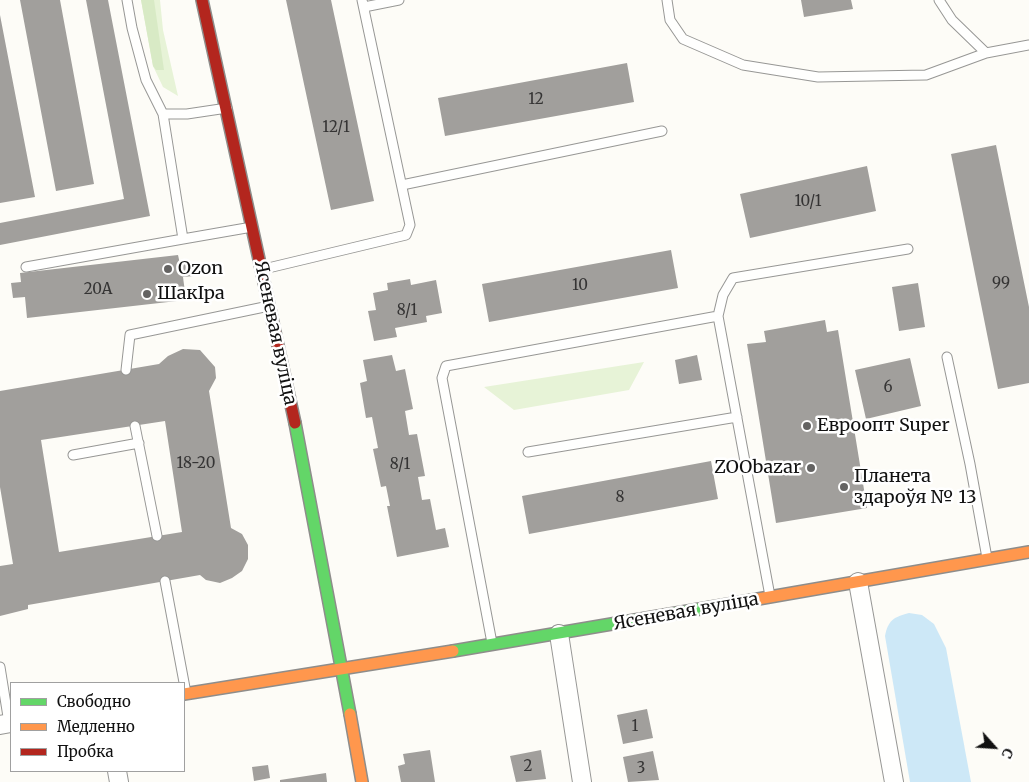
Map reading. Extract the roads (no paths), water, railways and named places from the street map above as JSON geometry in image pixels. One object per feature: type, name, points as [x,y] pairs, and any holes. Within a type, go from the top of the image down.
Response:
[{"type":"street","name":"Ясеневая вуліца","points":[[202,0],[253,227],[342,668]]},
{"type":"street","name":"Ясеневая вуліца","points":[[185,694],[559,634],[1029,552]]},
{"type":"street","points":[[858,582],[894,782]]},
{"type":"street","points":[[559,634],[582,782]]},
{"type":"street","points":[[342,668],[362,782]]},
{"type":"lane","points":[[127,0],[132,28],[146,80],[163,114],[183,239]]},
{"type":"lane","points":[[262,270],[406,235],[410,225],[363,4],[399,0]]},
{"type":"lane","points":[[668,0],[670,20],[683,39],[743,65],[818,76],[926,74],[986,53],[1029,45]]},
{"type":"lane","points":[[939,0],[952,20],[986,53]]},
{"type":"lane","points":[[163,114],[187,114],[227,108]]},
{"type":"lane","points":[[402,185],[662,131]]},
{"type":"lane","points":[[26,267],[253,227]]},
{"type":"lane","points":[[770,597],[718,316],[723,295],[733,278],[908,248]]},
{"type":"lane","points":[[126,370],[130,335],[269,306]]},
{"type":"lane","points":[[492,644],[442,378],[446,366],[718,316]]},
{"type":"lane","points":[[947,357],[970,464],[987,558]]},
{"type":"lane","points":[[528,452],[737,417]]},
{"type":"lane","points":[[135,426],[157,536]]},
{"type":"lane","points":[[73,455],[139,443]]},
{"type":"lane","points":[[164,581],[183,682]]},
{"type":"lane","points":[[0,667],[7,724]]},
{"type":"water","points":[[909,613],[922,615],[934,624],[946,648],[971,782],[910,782],[885,636],[892,620]]},
{"type":"place","name":"Ozon","points":[[168,269]]},
{"type":"place","name":"ШакІра","points":[[147,294]]},
{"type":"place","name":"Евроопт Super","points":[[807,426]]},
{"type":"place","name":"ZOObazar","points":[[811,468]]},
{"type":"place","name":"Планета здароўя № 13","points":[[844,487]]}]
